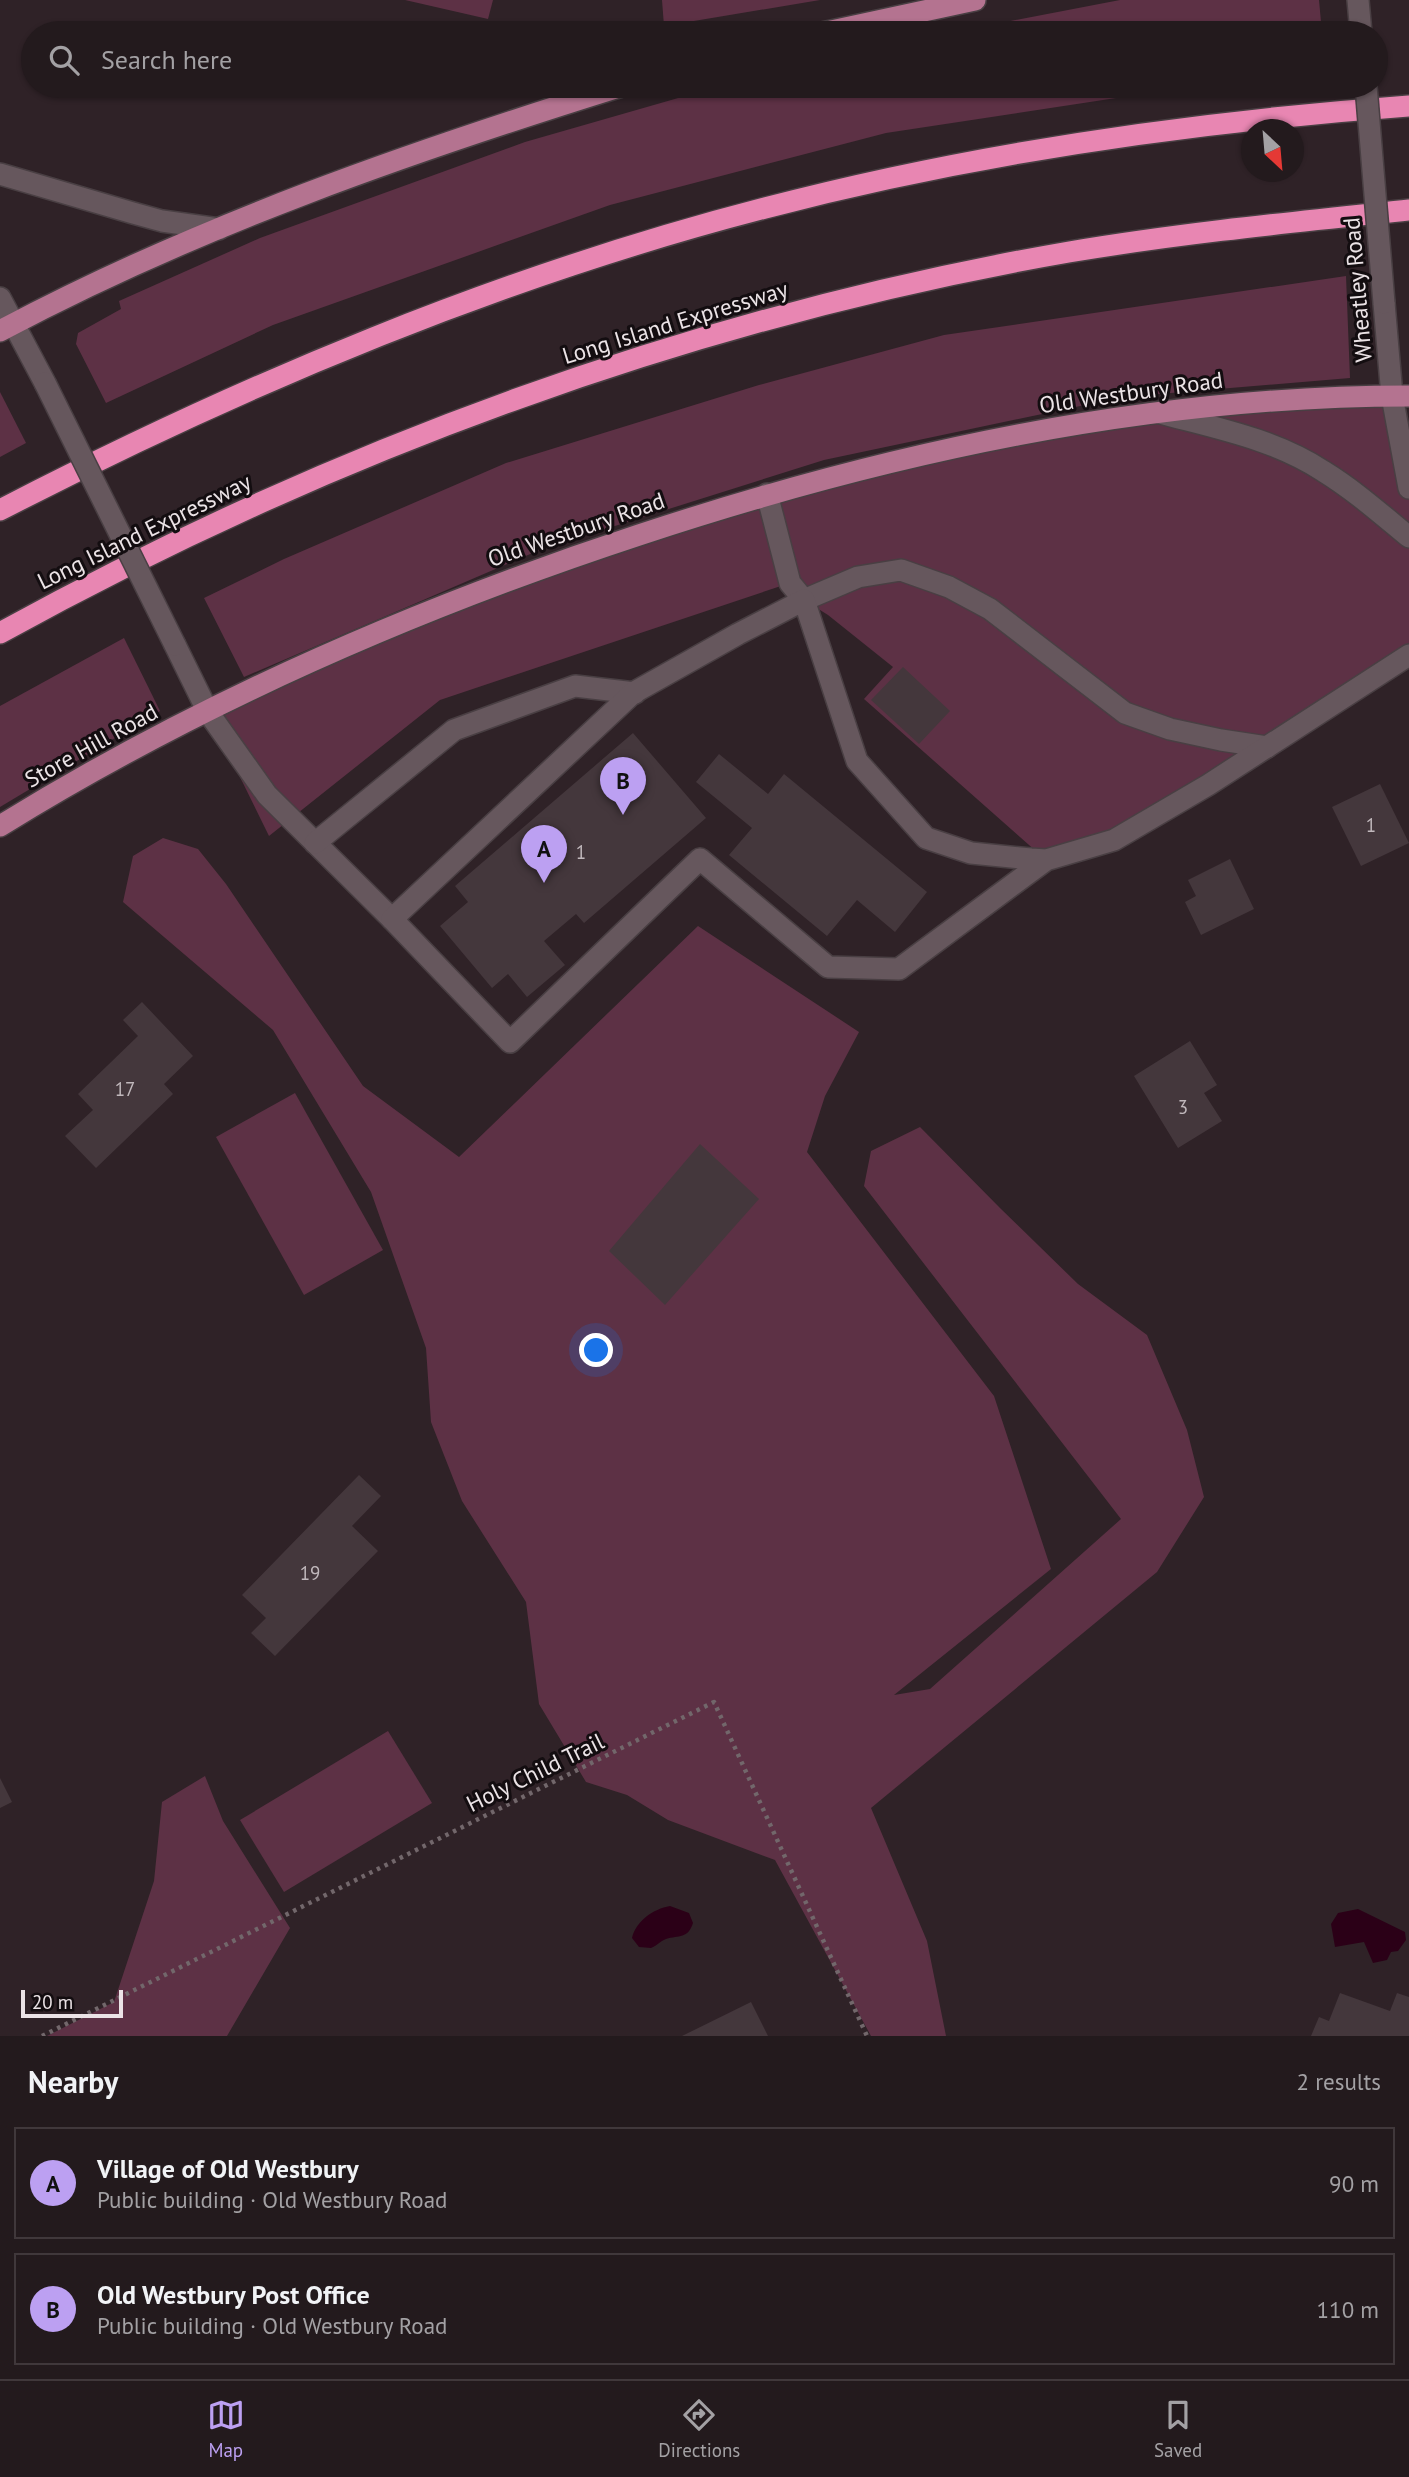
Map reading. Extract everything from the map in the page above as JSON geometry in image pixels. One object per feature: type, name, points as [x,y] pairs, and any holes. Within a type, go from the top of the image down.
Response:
[{"type":"highway","points":[[0,510],[192,414],[302,366],[531,279],[660,238],[765,208],[1007,155],[1253,119],[1409,106]]},
{"type":"highway","name":"Long Island Expressway","points":[[0,633],[146,556],[368,456],[480,412],[597,371],[712,336],[949,275],[1069,252],[1189,234],[1409,210]]},
{"type":"main road","points":[[878,21],[975,0]]},
{"type":"main road","points":[[7,327],[136,265],[219,229],[425,150],[585,98]]},
{"type":"main road","name":"Old Westbury Road","points":[[208,712],[352,644],[506,581],[675,523],[767,495],[922,454],[1016,435],[1158,412],[1321,398],[1401,396]]},
{"type":"main road","name":"Store Hill Road","points":[[0,826],[106,765],[208,712]]},
{"type":"street","name":"Wheatley Road","points":[[1367,98],[1384,303],[1401,396],[1409,488]]},
{"type":"street","points":[[0,174],[162,221],[219,229]]},
{"type":"street","points":[[0,298],[7,327],[45,383],[208,712],[267,794],[510,1042],[700,859],[828,967],[899,969],[1046,860],[1114,840],[1267,747],[1409,655]]},
{"type":"street","points":[[1158,412],[1250,436],[1297,456],[1345,486],[1409,537]]},
{"type":"street","points":[[767,495],[790,583],[804,600],[857,761],[926,838],[971,853],[1046,860]]},
{"type":"street","points":[[392,919],[635,693],[804,600],[858,577],[901,570],[949,587],[990,609],[1125,713],[1170,729],[1267,747]]},
{"type":"street","points":[[315,843],[454,730],[575,686],[635,693]]},
{"type":"path","name":"Holy Child Trail","points":[[42,2036],[714,1702],[867,2036]]},
{"type":"shaded area","points":[[405,0],[493,0],[488,19]]},
{"type":"shaded area","points":[[662,0],[820,0],[694,21],[664,21]]},
{"type":"shaded area","points":[[1120,0],[1319,0],[1321,21],[1011,21]]},
{"type":"shaded area","points":[[678,98],[1116,98],[886,133],[610,205],[273,325],[106,403],[76,344],[78,333],[121,309],[119,301],[260,238],[525,142]]},
{"type":"shaded area","points":[[1346,276],[1350,378],[1123,397],[824,460],[542,549],[244,677],[204,598],[284,559],[506,463],[759,385],[944,335]]},
{"type":"shaded area","points":[[0,392],[26,443],[0,457]]},
{"type":"shaded area","points":[[1392,396],[1409,488],[1409,655],[1114,840],[1046,860],[864,699],[893,667],[828,615],[804,600],[790,583],[440,700],[269,836],[208,712],[506,581],[1004,437]]},
{"type":"shaded area","points":[[124,638],[160,711],[0,807],[0,706]]},
{"type":"shaded area","points":[[163,838],[198,849],[226,884],[363,1086],[459,1157],[698,926],[859,1032],[825,1096],[807,1152],[994,1396],[1051,1569],[894,1695],[930,1689],[1121,1519],[864,1186],[871,1151],[920,1127],[1078,1284],[1147,1335],[1187,1430],[1204,1497],[1157,1572],[871,1808],[927,1941],[946,2036],[871,2036],[775,1860],[668,1820],[627,1795],[586,1782],[539,1704],[526,1602],[462,1501],[431,1422],[426,1348],[371,1192],[273,1030],[123,902],[133,856]]},
{"type":"shaded area","points":[[295,1093],[383,1250],[304,1295],[216,1137]]},
{"type":"shaded area","points":[[388,1731],[432,1803],[284,1892],[240,1820]]},
{"type":"shaded area","points":[[205,1776],[223,1821],[290,1928],[227,2036],[47,2036],[114,2002],[154,1881],[162,1802]]},
{"type":"shaded area","points":[[670,1906],[689,1913],[693,1923],[688,1932],[664,1940],[651,1948],[639,1947],[632,1938],[637,1926],[652,1913]]},
{"type":"shaded area","points":[[1358,1909],[1405,1932],[1406,1940],[1398,1951],[1391,1952],[1387,1960],[1373,1963],[1364,1942],[1335,1947],[1331,1924],[1338,1913]]},
{"type":"building","points":[[903,667],[950,711],[919,744],[871,700]]},
{"type":"building","points":[[633,733],[706,818],[584,923],[576,914],[544,941],[565,965],[527,997],[508,974],[492,988],[440,926],[468,902],[455,886]]},
{"type":"building","points":[[719,754],[768,794],[784,774],[927,892],[895,932],[857,900],[827,936],[729,855],[752,828],[696,782]]},
{"type":"building","points":[[1380,784],[1409,843],[1361,866],[1332,807]]},
{"type":"building","points":[[1230,859],[1254,909],[1201,935],[1185,902],[1196,896],[1188,880]]},
{"type":"building","points":[[142,1002],[193,1056],[164,1084],[173,1094],[96,1168],[65,1136],[93,1110],[78,1094],[138,1036],[123,1020]]},
{"type":"building","points":[[1190,1041],[1217,1085],[1204,1093],[1222,1121],[1178,1148],[1134,1076]]},
{"type":"building","points":[[700,1144],[759,1199],[665,1305],[609,1251]]},
{"type":"building","points":[[359,1475],[381,1496],[352,1526],[378,1551],[275,1656],[251,1633],[266,1618],[242,1595]]},
{"type":"building","points":[[0,1778],[12,1802],[0,1808]]},
{"type":"building","points":[[1340,1993],[1390,2011],[1397,1993],[1409,1997],[1409,2036],[1311,2036],[1319,2017],[1329,2021]]},
{"type":"building","points":[[751,2002],[768,2036],[682,2036]]},
{"type":"place","name":"Old Westbury Post Office","points":[[623,815]]},
{"type":"place","name":"Village of Old Westbury","points":[[544,883]]}]
